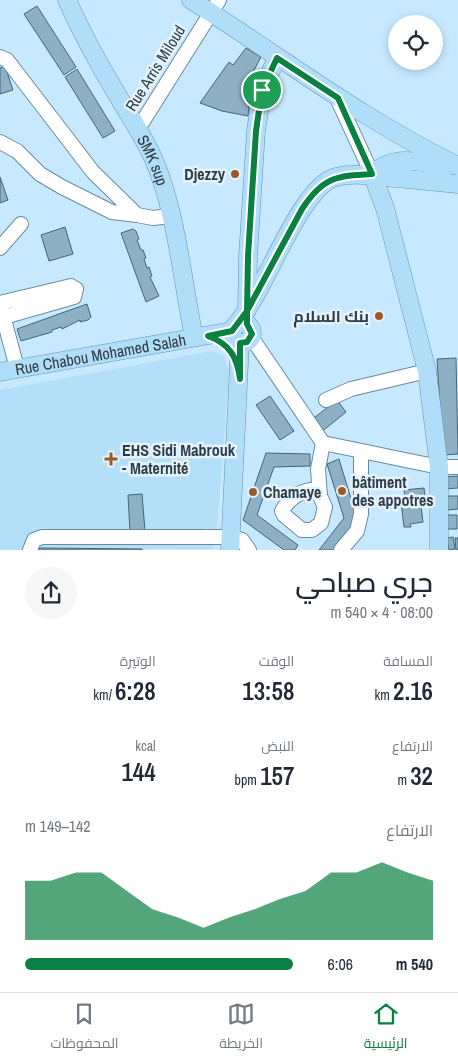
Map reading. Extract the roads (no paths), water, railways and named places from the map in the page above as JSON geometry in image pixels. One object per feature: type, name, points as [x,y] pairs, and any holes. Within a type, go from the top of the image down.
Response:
[{"type":"main road","name":"SMK sup","points":[[67,0],[95,57],[138,129],[160,178],[161,217],[174,235],[201,337]]},
{"type":"main road","points":[[191,0],[215,6],[277,58],[338,98],[458,167]]},
{"type":"main road","points":[[230,543],[242,329],[256,131],[262,90],[277,58]]},
{"type":"main road","points":[[372,174],[385,163],[397,160],[458,167]]},
{"type":"main road","points":[[242,329],[312,194],[321,184],[336,177],[372,174],[458,184]]},
{"type":"main road","points":[[372,174],[385,208],[426,371],[439,467],[439,550]]},
{"type":"main road","name":"Rue Chabou Mohamed Salah","points":[[0,372],[242,329]]},
{"type":"main road","points":[[201,337],[226,345],[237,360],[240,379]]},
{"type":"street","name":"Rue Arris Miloud","points":[[138,129],[215,6]]},
{"type":"street","points":[[2,60],[92,172],[137,215]]},
{"type":"street","points":[[338,98],[372,174]]},
{"type":"street","points":[[0,142],[17,151],[40,174]]},
{"type":"street","points":[[0,154],[112,212],[161,217]]},
{"type":"street","points":[[0,248],[21,224]]},
{"type":"street","points":[[1,309],[18,368]]},
{"type":"street","points":[[242,329],[323,443],[439,467],[458,467]]},
{"type":"street","points":[[326,400],[350,389],[426,371]]},
{"type":"street","points":[[318,489],[318,469],[323,443]]},
{"type":"street","points":[[341,550],[356,531],[361,514],[361,452]]},
{"type":"street","points":[[30,550],[34,540],[42,537],[230,543],[242,540],[249,550]]},
{"type":"place","name":"Djezzy","points":[[235,174]]},
{"type":"place","name":"بنك السلام","points":[[379,316]]},
{"type":"place","name":"EHS Sidi Mabrouk - Maternité","points":[[111,459]]},
{"type":"place","name":"bâtiment des appotres","points":[[342,491]]},
{"type":"place","name":"Chamaye","points":[[253,492]]}]
